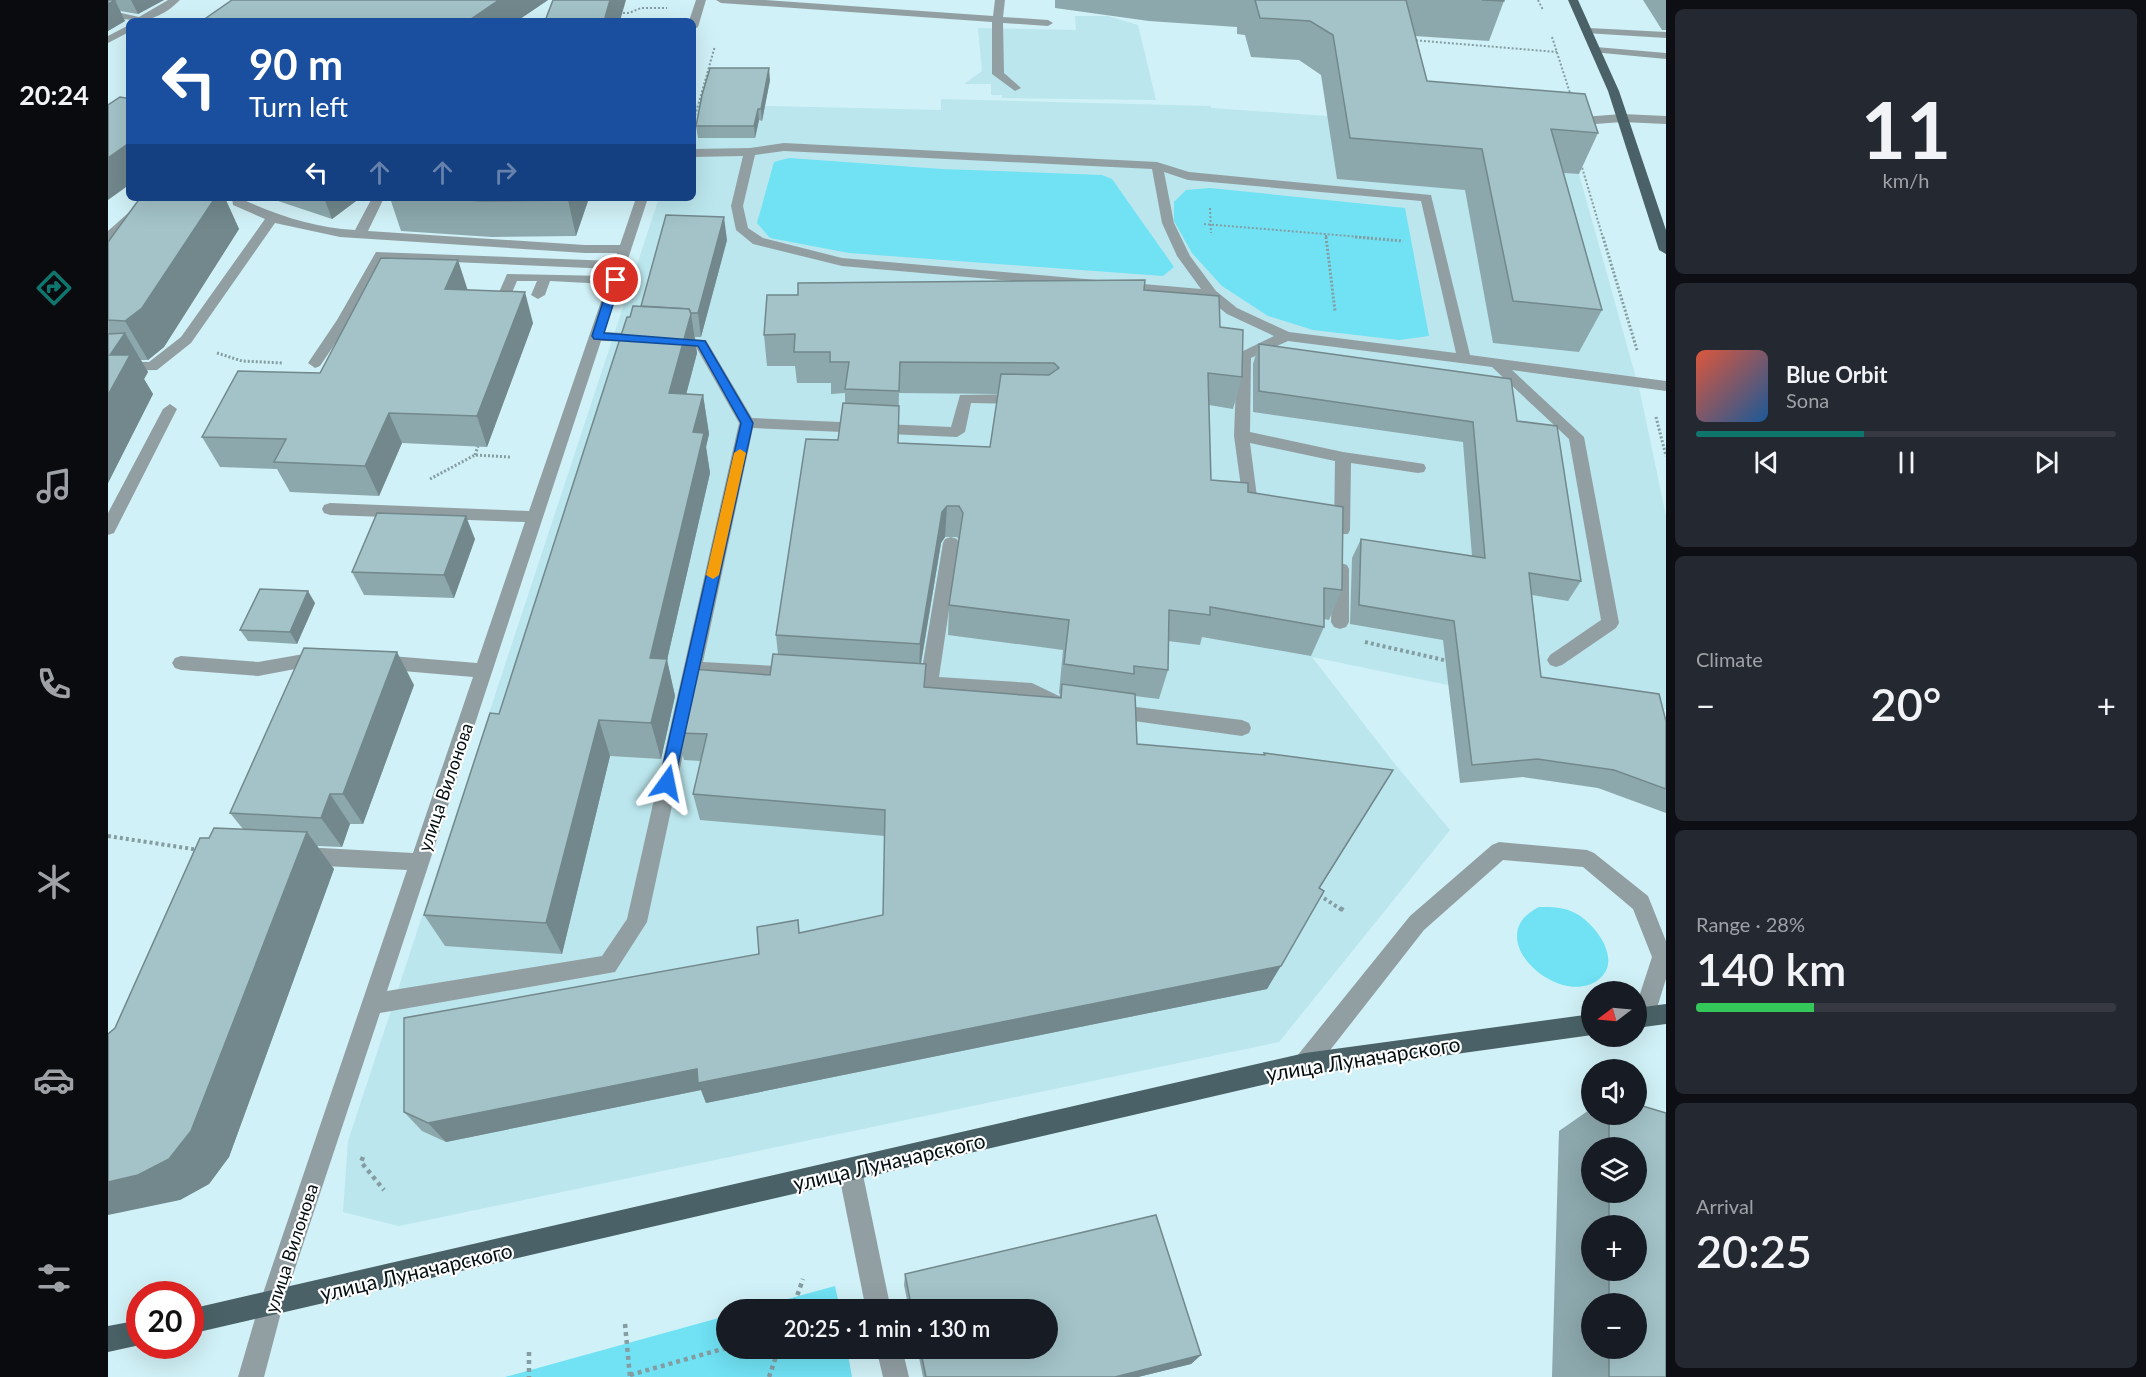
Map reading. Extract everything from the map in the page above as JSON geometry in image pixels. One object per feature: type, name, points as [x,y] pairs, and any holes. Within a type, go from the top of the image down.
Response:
[{"type":"main road","points":[[1573,0],[1589,31],[1622,118],[1666,250]]},
{"type":"main road","points":[[1647,1017],[1666,1014]]},
{"type":"main road","name":"улица Луначарского","points":[[204,1319],[1305,1064],[1581,1026]]},
{"type":"main road","points":[[108,1339],[126,1335]]},
{"type":"street","points":[[146,18],[175,0]]},
{"type":"street","points":[[696,18],[701,0]]},
{"type":"street","points":[[721,0],[1048,23]]},
{"type":"street","points":[[1000,0],[997,19],[998,74],[1015,88]]},
{"type":"street","points":[[108,13],[129,18]]},
{"type":"street","points":[[108,40],[126,30]]},
{"type":"street","points":[[1589,31],[1666,35]]},
{"type":"street","points":[[1596,50],[1666,56]]},
{"type":"street","points":[[1552,122],[1622,118],[1666,120]]},
{"type":"street","points":[[696,153],[750,152],[784,147],[1157,166],[1188,176],[1427,198],[1464,359]]},
{"type":"street","points":[[750,152],[737,206],[742,230],[758,241],[842,262],[1211,294]]},
{"type":"street","points":[[1157,166],[1167,221],[1184,256],[1211,294],[1232,311],[1286,336],[1666,386]]},
{"type":"street","points":[[108,239],[149,201]]},
{"type":"street","points":[[237,201],[272,218],[340,233],[585,249],[621,265]]},
{"type":"street","points":[[360,234],[376,201]]},
{"type":"street","name":"улица Вилонова","points":[[251,1377],[271,1305],[641,201]]},
{"type":"street","points":[[108,366],[152,367],[186,340],[272,218]]},
{"type":"street","points":[[108,221],[123,223]]},
{"type":"street","points":[[315,363],[344,320],[381,255],[621,265]]},
{"type":"street","points":[[500,306],[512,277],[545,277],[621,265]]},
{"type":"street","points":[[538,295],[545,277]]},
{"type":"street","points":[[372,1004],[608,965],[637,922],[747,423],[701,343],[597,336]]},
{"type":"street","points":[[1251,512],[1242,436],[1244,356],[1286,336]]},
{"type":"street","points":[[1498,365],[1575,436],[1610,623],[1556,660]]},
{"type":"street","points":[[747,423],[957,432],[965,398],[1033,399]]},
{"type":"street","points":[[108,529],[170,409]]},
{"type":"street","points":[[1242,436],[1344,457],[1418,468]]},
{"type":"street","points":[[1340,621],[1344,457]]},
{"type":"street","points":[[330,509],[536,517]]},
{"type":"street","points":[[929,683],[951,543]]},
{"type":"street","points":[[181,663],[258,669],[320,658],[343,659]]},
{"type":"street","points":[[365,661],[485,671]]},
{"type":"street","points":[[692,668],[809,675]]},
{"type":"street","points":[[885,680],[1032,690],[1058,704],[1242,728]]},
{"type":"street","points":[[1305,1064],[1417,923],[1498,851],[1587,859],[1641,903],[1662,957],[1647,999]]},
{"type":"street","points":[[281,855],[420,862]]},
{"type":"street","points":[[850,1170],[877,1299]]},
{"type":"street","points":[[892,1359],[896,1377]]},
{"type":"path","points":[[696,113],[729,0]]},
{"type":"path","points":[[1538,0],[1545,15]]},
{"type":"path","points":[[618,13],[629,13],[642,8],[668,8]]},
{"type":"path","points":[[1551,34],[1577,115],[1570,125],[1647,384],[1666,456]]},
{"type":"path","points":[[1404,39],[1557,52]]},
{"type":"path","points":[[1167,221],[1438,244]]},
{"type":"path","points":[[1326,235],[1338,343]]},
{"type":"path","points":[[220,355],[260,363],[315,363]]},
{"type":"path","points":[[475,455],[478,446]]},
{"type":"path","points":[[371,511],[475,455],[510,457]]},
{"type":"path","points":[[1340,621],[1348,634],[1370,645],[1456,663]]},
{"type":"path","points":[[108,836],[200,850]]},
{"type":"path","points":[[1318,895],[1346,912]]},
{"type":"path","points":[[796,1299],[803,1279]]},
{"type":"path","points":[[625,1324],[630,1376],[716,1351]]},
{"type":"path","points":[[529,1352],[529,1377]]},
{"type":"path","points":[[769,1377],[775,1359]]},
{"type":"shaded area","points":[[1075,16],[1108,16],[1138,25],[1156,100],[1002,98],[1002,95],[991,95],[991,84],[964,84],[982,71],[978,28],[1076,30]]},
{"type":"shaded area","points":[[941,99],[1211,106],[1211,108],[1456,125],[1479,167],[1579,174],[1640,392],[1666,516],[1666,709],[1644,712],[1448,685],[1312,657],[1394,763],[1450,830],[1279,1042],[399,1226],[343,1212],[348,1141],[658,201],[696,201],[696,104],[941,110]]},
{"type":"shaded area","points":[[789,158],[942,169],[1102,175],[1112,179],[1174,267],[1163,276],[849,253],[770,238],[757,223],[774,162]]},
{"type":"shaded area","points":[[1210,188],[1405,208],[1429,336],[1399,340],[1313,330],[1268,316],[1222,286],[1192,253],[1174,221],[1174,202],[1186,190]]},
{"type":"shaded area","points":[[1539,907],[1571,911],[1583,918],[1604,943],[1608,963],[1605,972],[1598,980],[1581,981],[1581,986],[1564,985],[1546,978],[1531,966],[1521,951],[1517,935],[1522,920]]},
{"type":"shaded area","points":[[835,1286],[838,1299],[788,1299]]},
{"type":"shaded area","points":[[716,1319],[716,1359],[849,1359],[852,1377],[505,1377]]},
{"type":"building","points":[[232,0],[499,0],[472,18],[206,18]]},
{"type":"building","points":[[553,0],[610,0],[605,18],[546,18]]},
{"type":"building","points":[[1255,0],[1406,0],[1427,81],[1585,94],[1598,133],[1551,129],[1602,310],[1513,301],[1482,149],[1350,138],[1333,35],[1310,21],[1260,18]]},
{"type":"building","points":[[710,68],[769,68],[761,109],[758,109],[754,126],[696,126]]},
{"type":"building","points":[[120,97],[126,98],[126,145],[108,158],[108,105]]},
{"type":"building","points":[[138,201],[213,201],[142,308],[125,321],[108,320],[108,242]]},
{"type":"building","points":[[666,215],[724,217],[698,313],[691,313],[689,309],[641,306]]},
{"type":"building","points":[[381,258],[458,260],[445,289],[525,292],[477,416],[389,413],[365,466],[274,462],[286,439],[202,437],[238,371],[320,373]]},
{"type":"building","points":[[1145,280],[1144,290],[1219,296],[1220,327],[1243,330],[1242,377],[1208,373],[1211,480],[1248,483],[1248,492],[1343,507],[1342,590],[1324,588],[1324,627],[1210,607],[1210,615],[1169,610],[1168,670],[1134,666],[1134,674],[1064,664],[1069,620],[949,605],[963,513],[959,506],[947,506],[942,512],[920,644],[776,635],[806,439],[838,440],[843,403],[899,406],[898,443],[990,447],[1001,374],[1049,375],[1059,368],[1054,363],[900,362],[899,391],[845,389],[849,362],[830,362],[830,352],[794,352],[795,334],[764,335],[767,295],[798,295],[798,283]]},
{"type":"building","points":[[633,306],[689,309],[691,314],[669,393],[703,395],[693,432],[704,433],[650,658],[667,659],[651,723],[599,720],[546,923],[424,915],[490,713],[499,714],[627,317],[630,317]]},
{"type":"building","points":[[125,333],[110,355],[130,355],[108,395],[108,334]]},
{"type":"building","points":[[1259,344],[1511,379],[1517,421],[1557,426],[1581,581],[1529,573],[1541,677],[1659,694],[1666,721],[1666,789],[1614,770],[1537,759],[1472,765],[1454,621],[1359,605],[1361,539],[1485,558],[1473,422],[1259,391]]},
{"type":"building","points":[[377,513],[466,516],[444,575],[352,572]]},
{"type":"building","points":[[260,589],[308,591],[290,632],[240,630]]},
{"type":"building","points":[[304,648],[397,652],[343,794],[330,794],[321,818],[230,813]]},
{"type":"building","points":[[773,654],[926,664],[924,687],[1061,698],[1062,684],[1135,694],[1137,744],[1265,755],[1264,753],[1393,770],[1319,888],[1324,891],[1281,966],[698,1083],[697,1069],[428,1123],[404,1112],[404,1018],[759,954],[757,927],[798,920],[799,933],[883,915],[885,810],[693,794],[707,734],[678,733],[692,669],[770,675]]},
{"type":"building","points":[[214,828],[307,832],[191,1131],[169,1159],[138,1175],[108,1182],[108,1034],[115,1028],[200,838],[209,838]]},
{"type":"building","points":[[1647,1107],[1666,1113],[1666,1377],[1609,1377],[1609,1359],[1647,1359],[1647,1293],[1609,1293],[1609,1281],[1647,1281],[1647,1215],[1609,1215],[1609,1203],[1647,1203],[1647,1137],[1609,1137],[1609,1125],[1647,1125]]},
{"type":"building","points":[[1156,1215],[1201,1355],[1115,1377],[926,1377],[922,1359],[1058,1359],[1058,1299],[910,1299],[905,1274]]},
{"type":"slow traffic","points":[[713,575],[740,453]]},
{"type":"route","points":[[616,280],[597,336],[701,343],[747,423],[667,783]]}]
